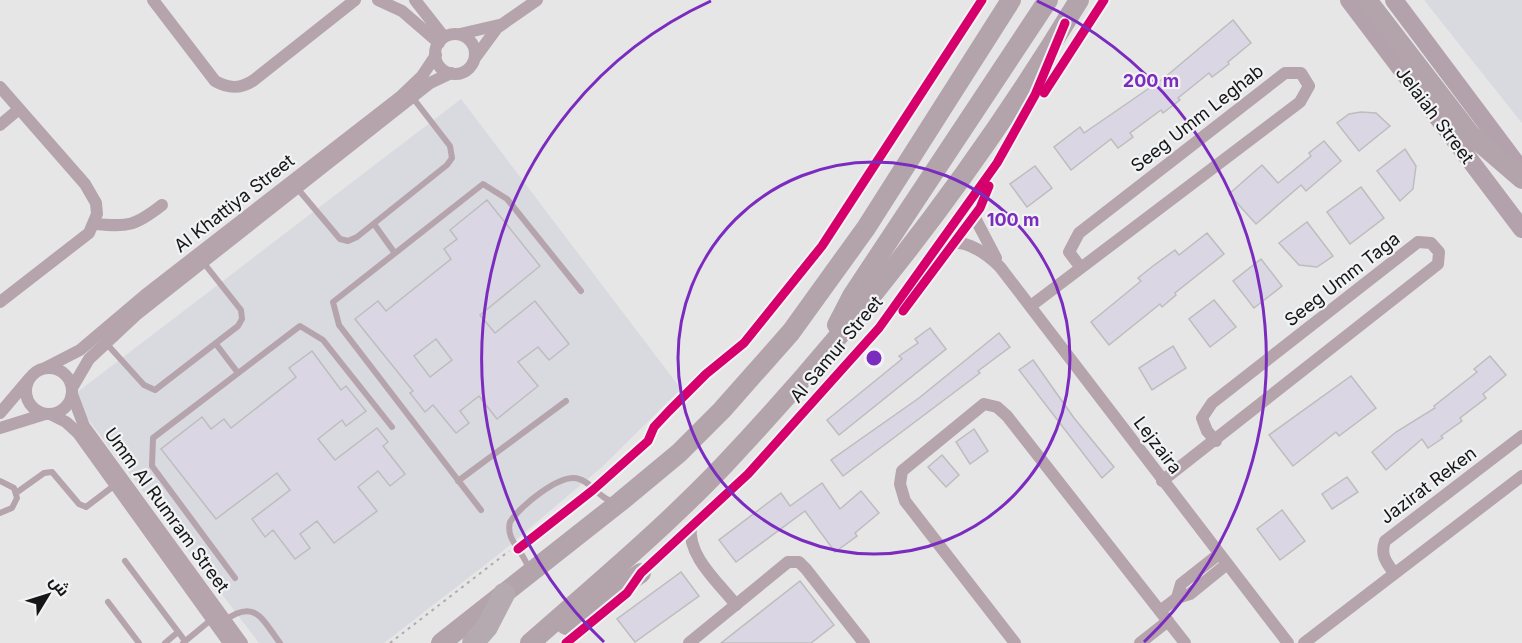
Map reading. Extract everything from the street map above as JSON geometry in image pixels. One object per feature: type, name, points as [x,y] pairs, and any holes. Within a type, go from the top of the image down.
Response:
[{"type":"highway","points":[[473,643],[487,627],[504,594]]},
{"type":"main road","points":[[441,643],[679,453],[715,417],[791,332],[866,228],[1011,0]]},
{"type":"main road","points":[[821,357],[852,296],[1048,0]]},
{"type":"main road","name":"Al Samur Street","points":[[532,643],[670,518],[724,465],[821,357],[880,286],[982,150],[1079,0]]},
{"type":"main road","points":[[1065,23],[1086,0]]},
{"type":"main road","name":"Jelaiah Street","points":[[1349,0],[1522,229]]},
{"type":"main road","points":[[1366,0],[1472,135],[1522,179]]},
{"type":"main road","name":"Jelaiah Street","points":[[1394,0],[1522,171]]},
{"type":"main road","points":[[532,643],[569,624],[641,573]]},
{"type":"street","points":[[153,0],[215,81],[231,88],[247,85],[355,0]]},
{"type":"street","points":[[378,0],[411,17],[440,45]]},
{"type":"street","points":[[415,0],[440,45],[440,66],[451,73],[463,72],[487,39],[503,23],[537,0]]},
{"type":"street","points":[[440,45],[460,34],[503,23]]},
{"type":"street","name":"Al Samur Street","points":[[566,643],[627,593],[641,573],[748,474],[879,328],[973,197],[1013,136],[1043,77],[1065,23]]},
{"type":"street","points":[[460,34],[470,41],[474,58]]},
{"type":"street","name":"Al Khattiya Street","points":[[45,368],[80,350],[145,295],[409,89],[422,76],[440,45]]},
{"type":"street","name":"Al Khattiya Street","points":[[72,391],[84,366],[105,342],[202,262],[430,83],[451,73]]},
{"type":"street","name":"Seeg Umm Leghab","points":[[1032,305],[1081,268],[1300,102],[1309,86],[1306,79],[1301,74],[1285,73],[1079,233],[1069,252],[1081,268]]},
{"type":"street","points":[[0,87],[92,193],[96,203],[95,224],[81,240],[0,302]]},
{"type":"street","points":[[0,125],[19,109]]},
{"type":"street","name":"Lejzaira","points":[[973,197],[974,216],[1000,267]]},
{"type":"street","points":[[95,224],[124,226],[137,224],[162,205]]},
{"type":"street","name":"Seeg Umm Taga","points":[[1162,481],[1216,441],[1438,264],[1439,252],[1431,243],[1418,242],[1212,403],[1202,418],[1207,430],[1216,441]]},
{"type":"street","name":"Lejzaira","points":[[934,252],[943,245],[955,243],[985,253],[1000,267],[1032,305],[1162,481],[1288,643]]},
{"type":"street","points":[[0,413],[30,379],[45,368],[63,373],[72,391],[68,406],[49,415],[0,428]]},
{"type":"street","points":[[30,379],[27,386],[28,401],[38,412],[49,415]]},
{"type":"street","name":"Umm Al Rumram Street","points":[[72,391],[76,411],[84,426],[218,620],[229,643]]},
{"type":"street","points":[[1015,643],[905,501],[900,484],[902,471],[984,404],[997,406],[1007,417],[1185,643]]},
{"type":"street","name":"Umm Al Rumram Street","points":[[49,415],[66,422],[78,433],[115,486],[218,620],[242,643]]},
{"type":"street","name":"Jazirat Reken","points":[[1395,573],[1381,550],[1385,541],[1522,436]]},
{"type":"street","points":[[1305,643],[1522,476]]},
{"type":"street","points":[[692,527],[691,540],[695,552],[736,605]]},
{"type":"street","points":[[667,549],[695,552]]},
{"type":"street","points":[[1140,643],[1177,598],[1181,584],[1223,559]]},
{"type":"street","points":[[695,641],[788,562],[799,562],[864,643]]},
{"type":"lane","points":[[297,188],[340,239],[353,240],[374,224],[447,165],[452,158],[450,146],[413,98]]},
{"type":"lane","points":[[481,510],[339,326],[333,302],[483,184],[507,199],[581,291]]},
{"type":"lane","points":[[374,224],[394,252]]},
{"type":"lane","points":[[105,342],[144,385],[155,390],[238,326],[242,314],[202,262]]},
{"type":"lane","points":[[235,578],[152,466],[153,438],[300,326],[323,340],[392,427]]},
{"type":"lane","points":[[216,344],[238,373]]},
{"type":"lane","points":[[458,481],[566,401]]},
{"type":"lane","points":[[0,513],[12,508],[16,493],[44,473],[52,472],[78,504],[87,507],[115,486]]},
{"type":"lane","points":[[529,574],[526,561],[509,533],[513,518],[563,478],[580,479],[603,498],[620,502]]},
{"type":"lane","points":[[0,481],[10,484],[16,493]]},
{"type":"lane","points":[[125,561],[184,642],[218,620],[237,612],[250,610],[258,615],[280,643]]},
{"type":"lane","points":[[108,602],[139,643]]},
{"type":"lane","points":[[165,643],[178,632]]},
{"type":"path","points":[[390,643],[516,546]]},
{"type":"shaded area","points":[[1424,0],[1522,0],[1522,123]]},
{"type":"shaded area","points":[[461,99],[681,389],[602,467],[499,554],[384,643],[259,643],[71,397]]},
{"type":"building","points":[[1233,20],[1251,43],[1228,62],[1229,64],[1212,77],[1209,73],[1163,113],[1161,110],[1130,133],[1133,137],[1118,148],[1111,139],[1071,170],[1054,147],[1080,127],[1084,133],[1164,78]]},
{"type":"building","points":[[1376,113],[1390,126],[1359,151],[1337,123],[1349,114]]},
{"type":"building","points":[[1324,141],[1341,161],[1306,191],[1301,185],[1256,224],[1229,194],[1262,165],[1278,183],[1311,156],[1309,153]]},
{"type":"building","points":[[1405,149],[1416,166],[1413,189],[1400,201],[1377,171]]},
{"type":"building","points":[[1035,166],[1052,188],[1027,207],[1010,184]]},
{"type":"building","points":[[1361,187],[1384,218],[1350,244],[1327,212]]},
{"type":"building","points":[[487,200],[540,266],[480,315],[495,333],[535,301],[569,344],[549,360],[538,347],[518,362],[538,386],[497,419],[479,396],[460,411],[469,423],[456,433],[433,405],[425,412],[410,393],[413,391],[355,319],[378,301],[386,311],[451,259],[444,249],[457,239],[450,230]],"holes":[[[436,339],[452,360],[430,377],[414,356]]]},
{"type":"building","points":[[1307,222],[1333,256],[1317,267],[1299,265],[1279,243]]},
{"type":"building","points":[[1207,233],[1224,254],[1175,293],[1176,295],[1162,307],[1160,304],[1109,345],[1091,322],[1141,281],[1138,278],[1153,266],[1175,250],[1179,255]]},
{"type":"building","points":[[1261,259],[1282,286],[1254,308],[1233,281]]},
{"type":"building","points":[[1214,300],[1236,327],[1210,347],[1189,319]]},
{"type":"building","points":[[930,328],[946,349],[839,435],[827,420],[902,359],[899,356],[918,343],[915,339]]},
{"type":"building","points":[[999,333],[1010,347],[978,371],[980,373],[843,476],[831,460],[919,398]]},
{"type":"building","points":[[1173,346],[1186,368],[1152,390],[1139,368]]},
{"type":"building","points":[[312,351],[341,390],[346,386],[366,411],[346,426],[342,420],[318,439],[335,460],[377,428],[388,442],[383,446],[405,474],[390,486],[378,471],[358,487],[377,511],[334,543],[317,521],[300,534],[310,548],[295,559],[273,530],[265,537],[252,519],[290,490],[277,473],[216,519],[161,449],[202,417],[211,429],[224,419],[231,428],[296,377],[289,368]]},
{"type":"building","points":[[1490,356],[1506,375],[1483,394],[1486,398],[1460,418],[1462,421],[1441,436],[1443,438],[1428,448],[1422,439],[1386,470],[1372,452],[1396,432],[1435,408],[1434,406],[1477,372],[1474,369]]},
{"type":"building","points":[[1033,360],[1074,418],[1114,467],[1102,478],[1019,370]]},
{"type":"building","points":[[1351,376],[1376,408],[1339,436],[1336,432],[1293,466],[1269,435]]},
{"type":"building","points":[[974,429],[988,451],[970,464],[956,442]]},
{"type":"building","points":[[942,455],[959,475],[946,487],[928,467]]},
{"type":"building","points":[[1347,477],[1358,492],[1332,509],[1322,494]]},
{"type":"building","points":[[822,483],[840,509],[861,491],[879,513],[855,533],[857,536],[835,552],[805,511],[736,562],[719,540],[781,493],[790,506]]},
{"type":"building","points":[[1282,510],[1305,541],[1280,560],[1257,529]]},
{"type":"building","points":[[681,572],[699,596],[635,642],[617,619]]},
{"type":"building","points":[[800,581],[834,625],[811,643],[721,643]]},
{"type":"cycle path","points":[[518,549],[593,490],[648,441],[654,427],[669,411],[706,374],[744,343],[822,246],[982,0]]},
{"type":"cycle path","points":[[1044,93],[1104,0]]},
{"type":"cycle path","points":[[566,643],[627,593],[641,573],[748,474],[879,328],[997,163],[1035,95],[1065,23]]},
{"type":"cycle path","points":[[903,311],[980,208],[989,186]]}]
